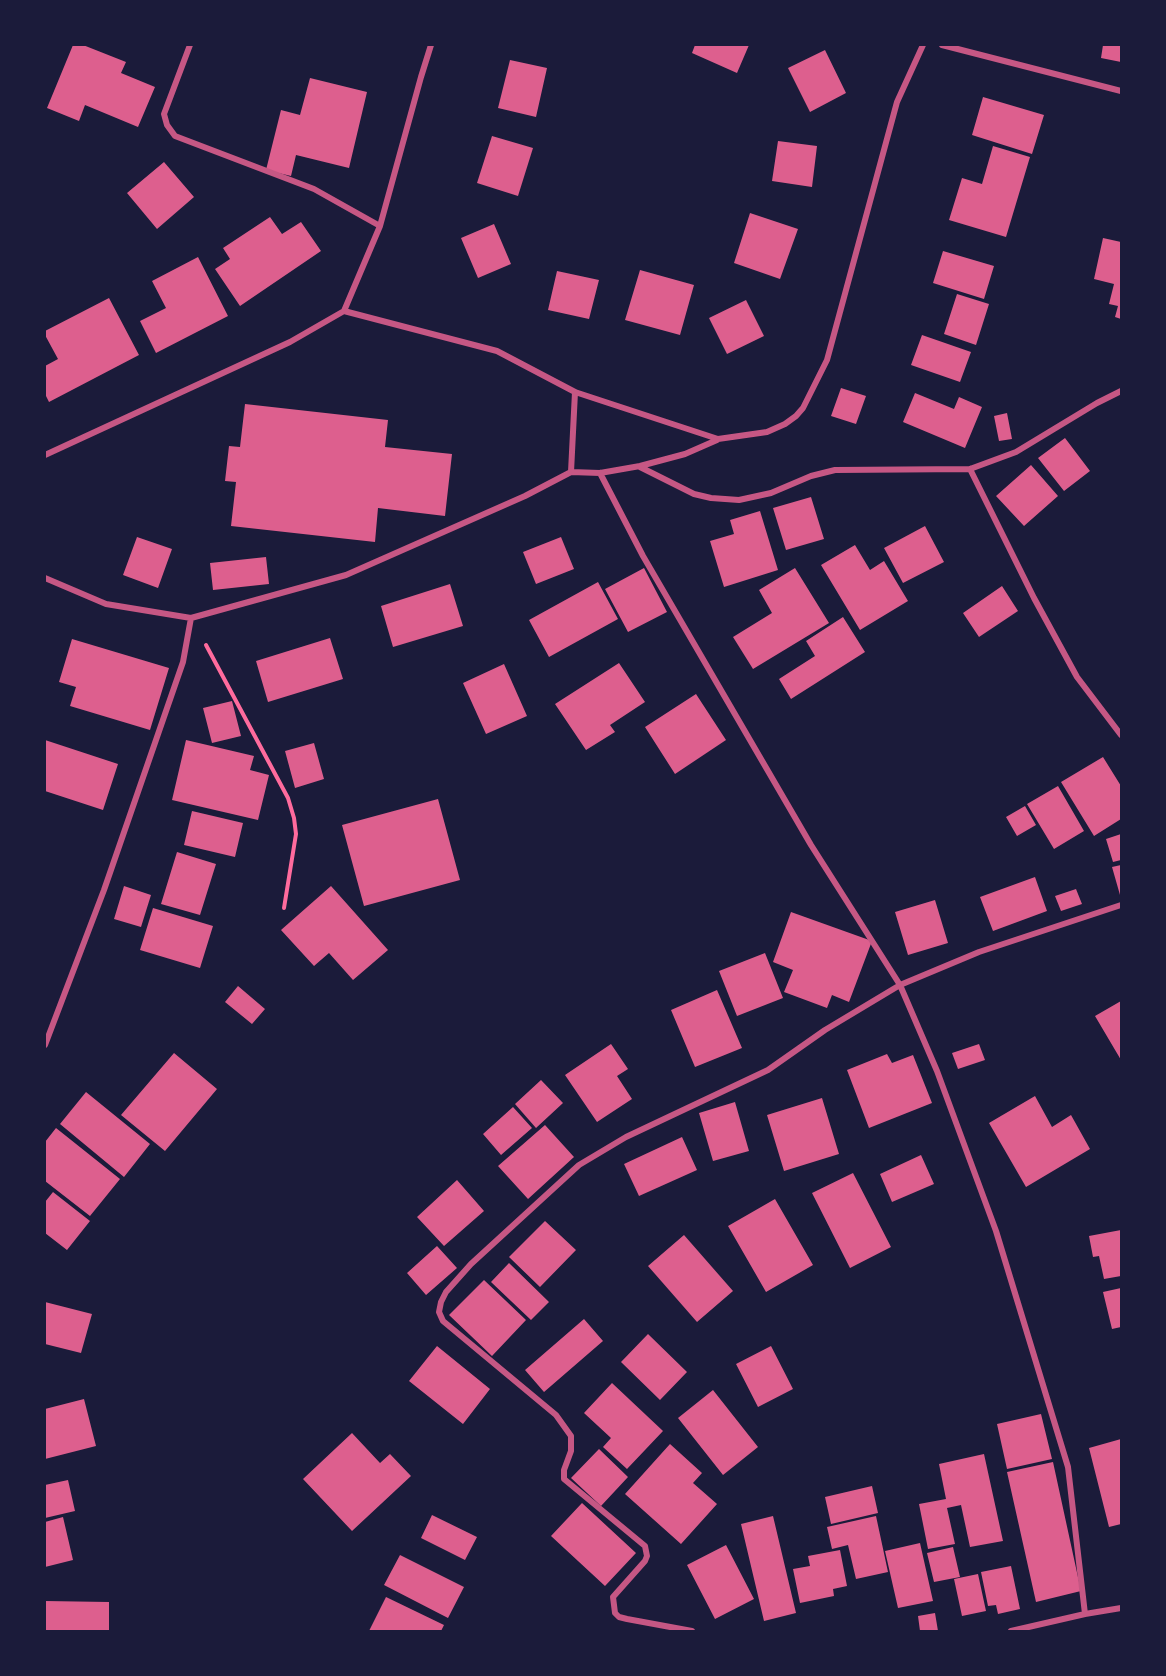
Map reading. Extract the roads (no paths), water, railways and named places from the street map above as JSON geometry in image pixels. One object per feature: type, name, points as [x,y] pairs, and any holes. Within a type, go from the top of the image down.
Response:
[{"type":"street","points":[[190,45],[164,114],[167,125],[175,136],[314,189],[380,225]]},
{"type":"street","points":[[45,454],[290,342],[344,311],[380,225],[431,45]]},
{"type":"street","points":[[45,578],[106,604],[191,618],[346,575],[525,496],[571,472],[600,473],[640,466],[685,454],[718,440],[767,432],[784,424],[803,408],[828,360],[897,102],[923,45]]},
{"type":"street","points":[[942,45],[1121,91]]},
{"type":"street","points":[[344,311],[497,351],[575,392],[718,440]]},
{"type":"street","points":[[640,466],[694,494],[739,500],[771,493],[811,476],[835,470],[970,469],[1016,452],[1121,391]]},
{"type":"street","points":[[571,472],[575,392]]},
{"type":"street","points":[[970,469],[1034,598],[1077,676],[1121,735]]},
{"type":"street","points":[[600,473],[643,556],[793,814],[900,985],[937,1071],[996,1231],[1068,1467],[1085,1614]]},
{"type":"street","points":[[45,1045],[104,890],[183,662],[191,618]]},
{"type":"street","points":[[692,1631],[627,1619],[615,1613],[613,1597],[645,1561],[647,1556],[645,1546],[564,1479],[564,1470],[571,1451],[571,1436],[556,1415],[443,1321],[439,1312],[446,1292],[471,1264],[579,1165],[626,1137],[768,1070],[825,1030],[900,985],[979,952],[1121,905]]},
{"type":"street","points":[[1011,1631],[1121,1608]]}]
